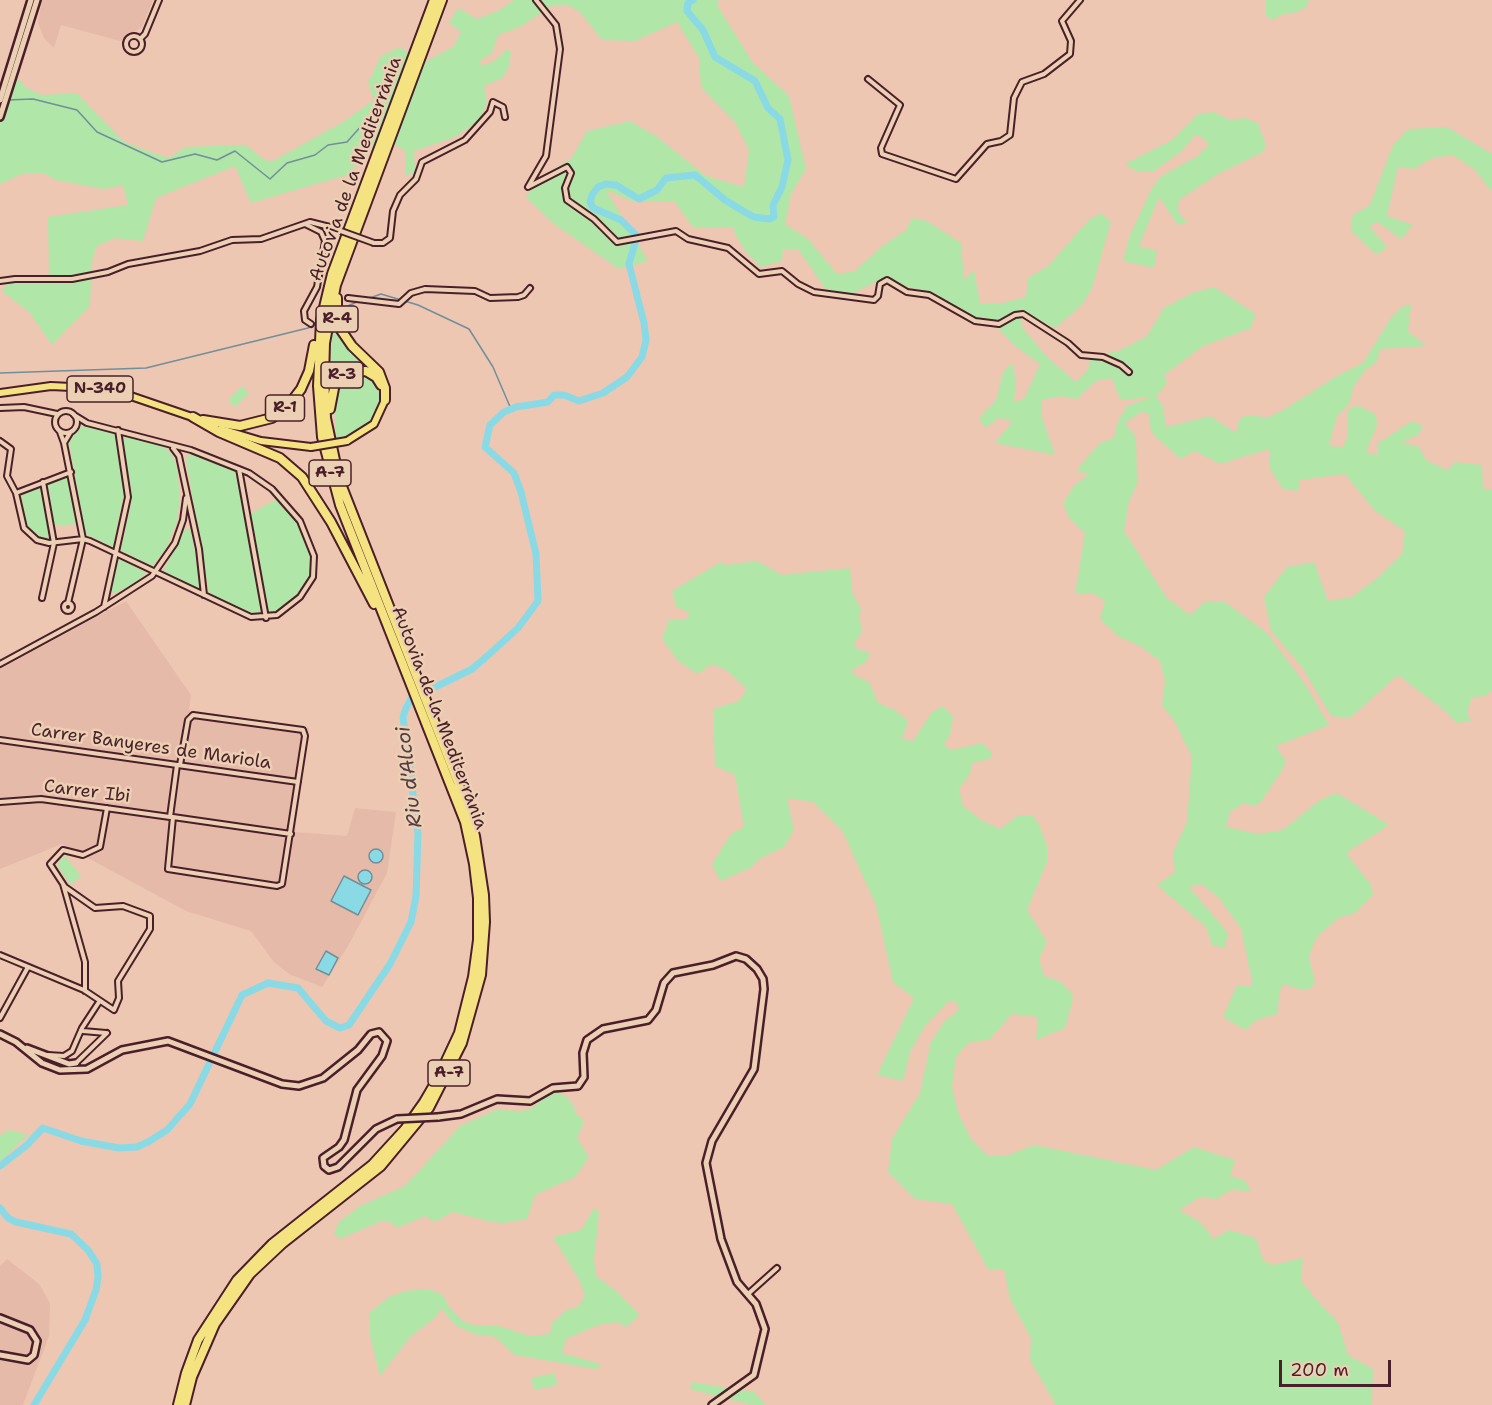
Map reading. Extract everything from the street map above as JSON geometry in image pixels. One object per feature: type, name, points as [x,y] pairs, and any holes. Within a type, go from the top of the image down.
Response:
[{"type":"highway","name":"Autovia de la Mediterrània","points":[[424,40],[434,0]]},
{"type":"highway","name":"Autovia de la Mediterrània","points":[[178,1405],[192,1355],[220,1309],[250,1274],[294,1230],[366,1180],[395,1151],[429,1108],[452,1065],[473,1007],[484,950],[484,895],[458,782],[340,505],[324,445],[317,369],[321,320],[332,274],[424,40],[442,0]]},
{"type":"highway","name":"Autovia de la Mediterrània","points":[[382,150],[342,267],[330,311],[325,343],[324,377],[329,434],[339,479],[386,617],[453,789],[477,859]]},
{"type":"highway","name":"R-4","points":[[342,267],[336,302],[338,321],[346,339],[379,372],[385,388],[385,400]]},
{"type":"highway","name":"R-1","points":[[193,417],[240,426],[262,422],[280,412],[296,397],[306,380],[321,320]]},
{"type":"highway","name":"R-3","points":[[329,434],[332,391],[342,375],[355,370],[371,374],[380,382],[385,400]]},
{"type":"highway","points":[[193,417],[219,432],[266,450],[302,477],[386,617]]},
{"type":"highway","name":"Autovia de la Mediterrània","points":[[185,1405],[192,1377],[220,1309]]},
{"type":"main road","name":"N-340","points":[[1,393],[51,386],[91,388],[122,393],[261,441],[311,447],[347,441],[374,424],[385,400]]},
{"type":"street","points":[[0,100],[31,0]]},
{"type":"street","points":[[0,117],[37,0]]},
{"type":"street","points":[[140,39],[145,34],[159,0]]},
{"type":"street","points":[[536,0],[556,26],[560,49],[546,156],[528,187],[556,175],[563,168],[570,168],[571,173],[565,188],[570,204],[594,219],[614,241],[679,232],[688,239],[728,248],[737,258],[761,275],[784,271],[798,284],[814,292],[874,300],[878,296],[880,284],[887,280],[907,292],[929,295],[975,321],[999,324],[1015,315],[1026,315],[1083,356],[1103,357],[1121,364],[1129,372]]},
{"type":"street","points":[[868,79],[900,105],[881,148],[882,154],[956,179],[987,144],[1001,141],[1010,135],[1014,98],[1022,82],[1044,74],[1070,54],[1071,41],[1062,21],[1080,0]]},
{"type":"street","points":[[130,38],[140,39],[142,46],[139,50],[132,52],[128,49],[126,44],[130,38]]},
{"type":"street","points":[[0,281],[72,279],[108,272],[128,264],[200,251],[232,240],[261,239],[304,224],[317,223],[374,243],[384,243],[390,238],[393,211],[400,195],[416,179],[422,162],[465,140],[490,112],[493,102],[498,102],[503,107],[504,117]]},
{"type":"street","points":[[304,224],[321,232],[325,241],[316,287],[304,311],[305,320],[311,324]]},
{"type":"street","points":[[348,298],[399,304],[411,293],[425,289],[474,291],[490,298],[518,297],[524,295],[530,288]]},
{"type":"street","points":[[0,408],[27,407],[48,414],[69,412],[87,423],[191,450],[239,468],[273,489],[291,509],[306,533],[314,556],[313,577],[300,597],[283,612],[266,618],[242,614],[116,552],[83,539],[54,543],[40,542],[30,536],[22,523],[16,493],[6,471],[11,450],[0,441]]},
{"type":"street","points":[[56,428],[56,417],[60,413]]},
{"type":"street","points":[[48,414],[64,443],[83,539],[68,603]]},
{"type":"street","points":[[64,443],[73,430],[76,420],[74,415]]},
{"type":"street","points":[[56,428],[63,433],[87,423]]},
{"type":"street","points":[[104,607],[129,492],[118,430]]},
{"type":"street","points":[[170,445],[178,456],[200,560],[204,596]]},
{"type":"street","points":[[239,468],[266,618]]},
{"type":"street","points":[[16,493],[71,472]]},
{"type":"street","points":[[42,598],[54,543],[43,482]]},
{"type":"street","points":[[0,664],[140,586],[155,572],[175,543],[183,520],[186,498]]},
{"type":"street","points":[[196,714],[303,730],[305,736],[298,782],[285,876],[280,886],[170,870],[167,866],[179,765],[190,716],[196,714]]},
{"type":"street","name":"Carrer Banyeres de Mariola","points":[[0,740],[298,782]]},
{"type":"street","name":"Carrer Ibi","points":[[0,802],[41,799],[291,834]]},
{"type":"street","points":[[85,991],[85,962],[63,884],[51,861],[63,850],[83,855],[100,847],[107,808]]},
{"type":"street","points":[[0,955],[85,991],[114,1010],[119,998],[118,981],[150,929],[150,916],[123,906],[95,908],[63,884]]},
{"type":"street","points":[[23,1047],[46,1065],[69,1071],[92,1067],[122,1050],[162,1041],[173,1042],[282,1084],[303,1086],[323,1078],[358,1050],[371,1034],[381,1032],[387,1041],[382,1056],[357,1090],[344,1140],[339,1147],[323,1158],[324,1166],[329,1170],[338,1167],[376,1129],[397,1119],[461,1114],[497,1100],[530,1101],[553,1088],[578,1086],[585,1073],[585,1044],[594,1033],[608,1027],[648,1020],[656,1010],[664,983],[674,973],[713,965],[732,957],[743,957],[758,970],[764,984],[755,1064],[748,1081],[712,1141],[706,1163],[718,1230],[737,1282],[756,1304],[764,1323],[757,1368],[750,1378],[712,1405]]},
{"type":"street","points":[[0,1018],[28,967]]},
{"type":"street","points":[[39,1053],[64,1056],[72,1051],[99,1002]]},
{"type":"street","points":[[0,1034],[23,1047],[69,1064],[76,1063],[107,1033],[83,1031]]},
{"type":"street","points":[[748,1294],[777,1268]]},
{"type":"street","points":[[0,1318],[30,1330],[37,1341],[34,1355],[28,1360],[0,1355]]},
{"type":"shaded area","points":[[42,0],[153,0],[142,27],[120,41],[61,25],[54,48],[44,38],[38,23]]},
{"type":"shaded area","points":[[126,601],[191,695],[189,710],[309,728],[295,832],[347,836],[355,808],[396,812],[387,873],[348,946],[322,987],[289,974],[274,962],[251,931],[186,911],[62,844],[0,869],[0,669]]},
{"type":"shaded area","points":[[7,1259],[39,1284],[50,1303],[49,1336],[23,1405],[0,1405],[0,1266]]},
{"type":"green space","points":[[514,0],[719,0],[717,5],[753,63],[789,96],[806,169],[791,194],[785,224],[808,239],[837,274],[855,271],[881,247],[906,230],[912,218],[927,221],[961,243],[964,280],[974,270],[980,303],[1003,303],[1026,297],[1028,278],[1048,266],[1089,220],[1101,213],[1111,222],[1092,288],[1082,305],[1055,328],[1021,311],[1021,326],[1047,357],[1076,382],[1088,370],[1091,356],[1119,351],[1147,336],[1164,308],[1192,293],[1214,287],[1256,314],[1251,328],[1203,346],[1164,375],[1167,383],[1156,397],[1163,406],[1166,427],[1210,416],[1236,433],[1240,418],[1250,415],[1267,418],[1285,409],[1337,376],[1363,363],[1391,318],[1402,307],[1411,304],[1408,331],[1426,346],[1380,349],[1377,362],[1366,369],[1354,386],[1349,404],[1337,416],[1329,446],[1343,447],[1348,436],[1348,410],[1358,405],[1376,415],[1377,425],[1366,452],[1377,455],[1377,444],[1412,421],[1423,426],[1419,434],[1401,443],[1418,446],[1427,461],[1448,470],[1455,462],[1482,465],[1483,490],[1492,489],[1492,689],[1486,696],[1472,697],[1467,713],[1471,721],[1457,723],[1444,710],[1398,675],[1350,718],[1331,716],[1302,667],[1271,631],[1264,597],[1287,567],[1314,562],[1328,601],[1352,597],[1377,578],[1402,554],[1405,531],[1375,511],[1345,474],[1300,480],[1298,491],[1283,489],[1270,469],[1269,449],[1220,464],[1195,451],[1180,459],[1151,432],[1149,414],[1141,412],[1125,423],[1136,437],[1137,484],[1129,501],[1124,531],[1167,598],[1190,615],[1206,601],[1225,602],[1267,633],[1305,684],[1329,725],[1276,746],[1286,762],[1281,772],[1260,803],[1253,806],[1244,803],[1230,812],[1226,827],[1258,834],[1283,830],[1320,800],[1337,793],[1389,825],[1346,853],[1371,885],[1373,895],[1355,913],[1338,918],[1316,938],[1309,956],[1315,984],[1309,989],[1302,990],[1284,984],[1280,990],[1277,1014],[1257,1020],[1245,1030],[1223,1017],[1237,985],[1253,986],[1241,928],[1218,897],[1201,884],[1189,887],[1228,933],[1225,948],[1212,945],[1206,927],[1157,885],[1175,872],[1173,853],[1187,822],[1192,757],[1175,722],[1162,705],[1165,681],[1160,661],[1140,646],[1119,637],[1100,619],[1105,601],[1092,593],[1075,594],[1085,533],[1069,518],[1063,503],[1074,486],[1090,473],[1076,472],[1086,459],[1100,443],[1114,438],[1117,423],[1127,406],[1152,397],[1120,400],[1112,378],[1096,381],[1077,399],[1061,396],[1042,400],[1041,414],[1055,455],[995,443],[1013,421],[999,418],[985,428],[979,418],[996,400],[1003,372],[1012,363],[1016,379],[1014,402],[1024,399],[1040,364],[1014,345],[999,329],[963,312],[933,293],[905,286],[886,277],[849,295],[827,291],[798,249],[783,249],[782,261],[761,267],[745,251],[733,230],[736,227],[693,227],[675,202],[632,201],[606,190],[648,261],[619,269],[554,224],[526,197],[540,177],[571,159],[587,131],[630,121],[656,136],[706,176],[744,187],[749,150],[735,122],[701,87],[699,58],[677,22],[635,41],[602,40],[581,13],[568,5],[552,6],[520,27],[498,35],[492,53],[480,61],[481,66],[494,61],[507,49],[511,52],[509,67],[502,78],[484,86],[487,102],[480,120],[455,137],[414,151],[415,172],[405,176],[405,151],[393,143],[425,62],[453,47],[461,32],[449,23],[458,8],[477,19],[500,10]]},
{"type":"green space","points":[[1265,0],[1309,0],[1307,6],[1298,12],[1284,14],[1272,20],[1266,16]]},
{"type":"green space","points":[[400,47],[409,54],[377,143],[347,175],[251,203],[235,166],[156,198],[143,241],[115,238],[97,246],[92,261],[90,306],[52,345],[30,313],[2,291],[12,279],[49,277],[48,217],[128,205],[123,185],[104,189],[55,180],[44,173],[22,174],[0,184],[0,114],[17,78],[30,90],[43,95],[77,93],[123,141],[169,158],[185,147],[246,145],[271,162],[343,122],[374,100],[368,83],[381,56]]},
{"type":"green space","points":[[1214,112],[1230,120],[1245,118],[1258,123],[1266,146],[1263,152],[1218,174],[1179,200],[1178,211],[1187,223],[1178,225],[1159,197],[1139,246],[1157,251],[1154,268],[1123,261],[1130,235],[1151,190],[1161,176],[1198,156],[1209,144],[1202,137],[1195,135],[1182,151],[1154,171],[1137,172],[1125,164],[1172,140],[1198,114]]},
{"type":"green space","points":[[1447,127],[1492,154],[1492,192],[1475,170],[1453,155],[1432,158],[1414,169],[1398,167],[1387,216],[1413,225],[1401,239],[1378,222],[1369,226],[1387,247],[1377,255],[1351,231],[1352,216],[1370,205],[1393,145],[1408,129]]},
{"type":"green space","points":[[333,324],[349,349],[373,370],[360,365],[349,367],[338,373],[330,384]]},
{"type":"green space","points":[[360,373],[370,377],[377,384],[380,398],[378,411],[369,425],[337,441],[334,409],[337,389],[341,382],[351,375]]},
{"type":"green space","points":[[242,386],[249,393],[235,407],[228,400]]},
{"type":"green space","points":[[81,426],[115,433],[125,488],[113,547],[85,534],[69,441],[69,437]]},
{"type":"green space","points":[[127,436],[165,447],[173,456],[177,469],[180,498],[177,521],[167,547],[152,566],[121,551],[132,497],[123,440]]},
{"type":"green space","points":[[192,454],[236,471],[261,610],[258,614],[241,610],[209,593],[186,460],[188,455]]},
{"type":"green space","points":[[66,476],[77,524],[54,526],[46,484]]},
{"type":"green space","points":[[42,486],[50,539],[36,537],[29,530],[25,518],[21,493]]},
{"type":"green space","points":[[277,499],[297,522],[306,541],[311,566],[309,577],[295,597],[272,613],[268,609],[250,514]]},
{"type":"green space","points":[[190,528],[202,585],[199,589],[166,574],[164,570],[185,529]]},
{"type":"green space","points":[[122,559],[146,573],[135,583],[114,594],[111,590],[118,561]]},
{"type":"green space","points":[[757,561],[782,575],[850,568],[852,592],[862,611],[859,613],[862,632],[854,643],[857,649],[870,653],[867,661],[851,671],[869,682],[878,703],[895,710],[908,721],[902,739],[913,741],[932,712],[943,706],[953,717],[950,735],[944,745],[951,750],[983,743],[992,753],[990,759],[972,763],[970,774],[959,789],[963,806],[981,820],[1000,829],[1019,815],[1033,816],[1039,824],[1047,846],[1047,862],[1027,910],[1047,942],[1039,959],[1044,976],[1061,982],[1073,995],[1072,1003],[1065,1028],[1036,1040],[1038,1017],[1012,1014],[990,1039],[968,1043],[956,1057],[952,1087],[959,1115],[971,1139],[988,1156],[1006,1156],[1034,1145],[1156,1170],[1194,1147],[1235,1160],[1230,1176],[1244,1180],[1251,1191],[1231,1190],[1216,1199],[1200,1197],[1179,1210],[1200,1222],[1214,1239],[1229,1230],[1256,1238],[1263,1260],[1273,1265],[1303,1258],[1301,1281],[1338,1322],[1348,1355],[1373,1369],[1372,1405],[1056,1405],[1030,1360],[1031,1338],[1010,1299],[1004,1269],[988,1269],[952,1204],[915,1199],[888,1172],[892,1139],[920,1093],[931,1042],[944,1022],[959,1010],[956,1002],[949,1001],[925,1026],[910,1052],[903,1081],[877,1075],[914,998],[893,982],[876,905],[842,830],[813,802],[787,798],[794,830],[784,847],[761,858],[750,868],[720,881],[712,864],[731,834],[744,827],[735,775],[715,766],[713,709],[739,701],[747,689],[728,671],[712,664],[698,674],[678,661],[662,639],[669,620],[685,620],[690,613],[676,607],[672,591],[721,562],[726,565]]},
{"type":"green space","points":[[64,855],[81,876],[71,885],[57,865]]},
{"type":"green space","points":[[555,1090],[567,1097],[575,1108],[574,1111],[584,1121],[577,1138],[589,1157],[575,1177],[535,1195],[527,1219],[504,1223],[492,1222],[452,1212],[435,1222],[425,1216],[397,1228],[390,1222],[379,1222],[340,1239],[334,1233],[339,1222],[360,1206],[405,1186],[460,1126],[496,1110],[522,1111],[532,1108]]},
{"type":"green space","points":[[10,1130],[28,1135],[0,1161],[0,1135]]},
{"type":"green space","points":[[595,1207],[599,1214],[594,1259],[596,1276],[616,1291],[640,1315],[626,1327],[617,1322],[598,1325],[566,1339],[562,1353],[603,1365],[595,1369],[515,1355],[495,1337],[474,1334],[455,1325],[441,1308],[436,1317],[410,1337],[380,1376],[370,1336],[369,1313],[389,1297],[405,1291],[428,1289],[443,1295],[449,1307],[464,1322],[478,1326],[499,1326],[530,1336],[550,1334],[552,1323],[565,1311],[579,1306],[585,1295],[579,1280],[553,1237],[581,1230]]},
{"type":"green space","points":[[555,1373],[557,1385],[534,1390],[531,1378]]},
{"type":"green space","points":[[692,1382],[754,1392],[766,1405],[752,1405],[690,1389]]},
{"type":"water","points":[[376,849],[381,851],[383,856],[381,861],[376,863],[371,861],[369,856],[371,851]]},
{"type":"water","points":[[365,870],[370,872],[372,877],[370,882],[365,884],[360,882],[358,877],[360,872]]},
{"type":"water","points":[[344,876],[371,890],[358,915],[331,901]]},
{"type":"water","points":[[326,951],[338,958],[329,975],[316,969]]},
{"type":"waterway","name":"Riu d'Alcoi","points":[[0,1166],[27,1145],[43,1128],[81,1141],[119,1148],[137,1147],[148,1142],[167,1130],[190,1104],[242,995],[268,983],[298,988],[326,1021],[340,1028],[349,1025],[390,964],[411,922],[416,896],[418,833],[403,717],[406,708],[411,699],[472,669],[518,628],[538,601],[536,554],[521,492],[514,473],[485,447],[490,425],[504,412],[516,407],[548,402],[554,395],[564,395],[579,401],[603,393],[627,377],[642,357],[646,340],[644,323],[629,264],[637,236],[621,220],[593,208],[590,202],[592,195],[598,187],[606,184],[616,185],[639,199],[657,190],[666,178],[695,175],[725,200],[754,217],[769,219],[774,217],[773,205],[782,187],[788,160],[780,119],[768,108],[755,81],[715,57],[703,30],[687,11],[688,3],[693,0]]},
{"type":"waterway","points":[[7,100],[33,99],[77,110],[97,132],[162,162],[195,154],[217,160],[235,151],[270,179],[287,163],[315,155],[328,145],[347,142],[370,116]]},
{"type":"waterway","points":[[367,299],[381,294],[418,305],[469,329],[493,367],[511,409]]},
{"type":"waterway","points":[[339,310],[359,301]]},
{"type":"waterway","points":[[0,373],[146,368],[308,328],[317,323]]},
{"type":"waterway","name":"Riu d'Alcoi","points":[[0,1208],[8,1218],[16,1222],[71,1234],[88,1250],[97,1264],[96,1290],[85,1320],[34,1405]]}]
